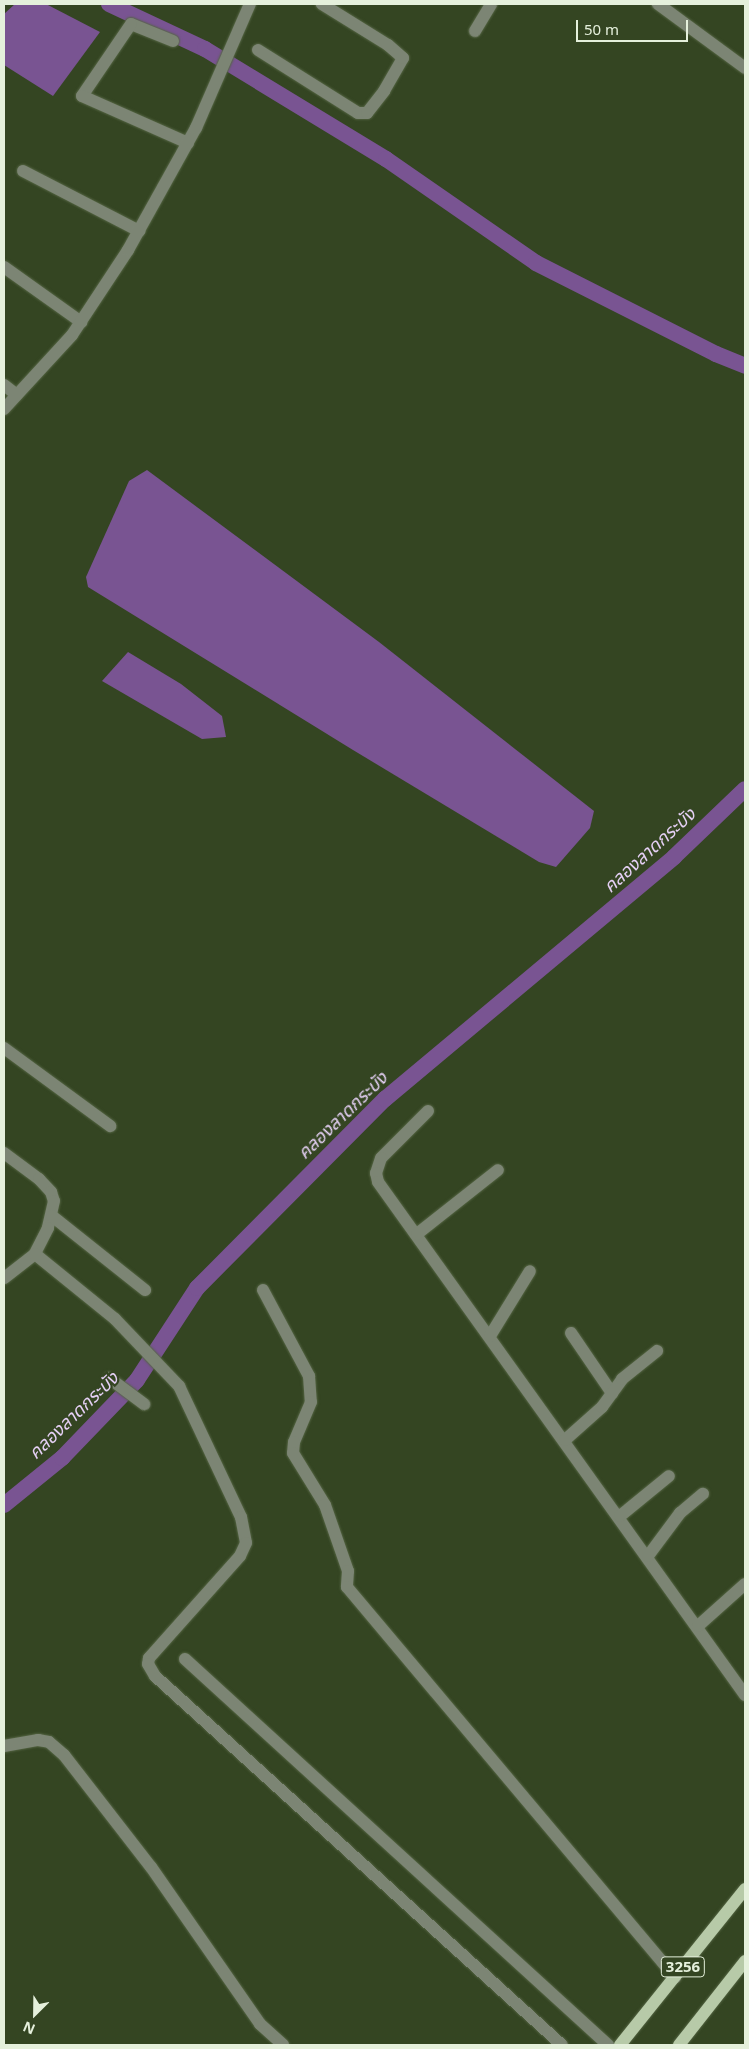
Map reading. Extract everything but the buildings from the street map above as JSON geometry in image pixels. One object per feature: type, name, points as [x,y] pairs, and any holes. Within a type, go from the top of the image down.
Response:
[{"type":"main road","name":"3256","points":[[620,2045],[745,1888]]},
{"type":"main road","name":"3256","points":[[679,2045],[745,1961]]},
{"type":"street","points":[[4,409],[81,322],[139,231],[196,128],[250,4]]},
{"type":"street","points":[[258,50],[358,113],[367,113],[384,91],[403,58],[388,45],[322,4]]},
{"type":"street","points":[[475,31],[491,4]]},
{"type":"street","points":[[658,4],[745,68]]},
{"type":"street","points":[[173,41],[131,24],[82,96],[188,143]]},
{"type":"street","points":[[22,171],[139,231]]},
{"type":"street","points":[[4,267],[81,322]]},
{"type":"street","points":[[4,385],[17,395]]},
{"type":"street","points":[[4,1048],[110,1126]]},
{"type":"street","points":[[428,1111],[381,1158],[376,1173],[378,1182],[620,1516],[745,1694]]},
{"type":"street","points":[[4,1154],[39,1179],[51,1192],[52,1216],[35,1254],[4,1278]]},
{"type":"street","points":[[417,1234],[498,1170]]},
{"type":"street","points":[[52,1216],[145,1290]]},
{"type":"street","points":[[35,1254],[115,1319],[179,1386],[241,1517],[246,1543],[240,1556],[149,1658],[148,1664],[154,1676],[562,2045]]},
{"type":"street","points":[[490,1336],[530,1271]]},
{"type":"street","points":[[263,1290],[309,1376],[311,1402],[294,1442],[294,1453],[325,1505],[348,1570],[347,1587],[675,1977]]},
{"type":"street","points":[[571,1333],[612,1393]]},
{"type":"street","points":[[565,1440],[602,1408],[632,1370],[656,1351]]},
{"type":"street","points":[[110,1379],[142,1403]]},
{"type":"street","points":[[620,1516],[669,1476]]},
{"type":"street","points":[[648,1556],[680,1513],[703,1494]]},
{"type":"street","points":[[698,1626],[745,1584]]},
{"type":"street","points":[[185,1659],[608,2045]]},
{"type":"street","points":[[4,1746],[38,1740],[56,1747],[64,1755],[151,1867],[255,2017],[283,2045]]},
{"type":"shaded area","points":[[15,4],[46,4],[100,32],[53,96],[4,65],[4,14]]},
{"type":"shaded area","points":[[147,470],[379,642],[594,811],[590,828],[556,867],[539,862],[88,587],[86,577],[129,481]]},
{"type":"shaded area","points":[[128,652],[181,684],[222,716],[226,737],[202,739],[102,681]]},
{"type":"waterway","points":[[109,4],[205,49],[386,159],[536,263],[716,354],[745,366]]},
{"type":"waterway","name":"คลองลาดกระบัง","points":[[4,1505],[62,1458],[137,1380],[197,1288],[385,1099],[674,857],[745,789]]}]
